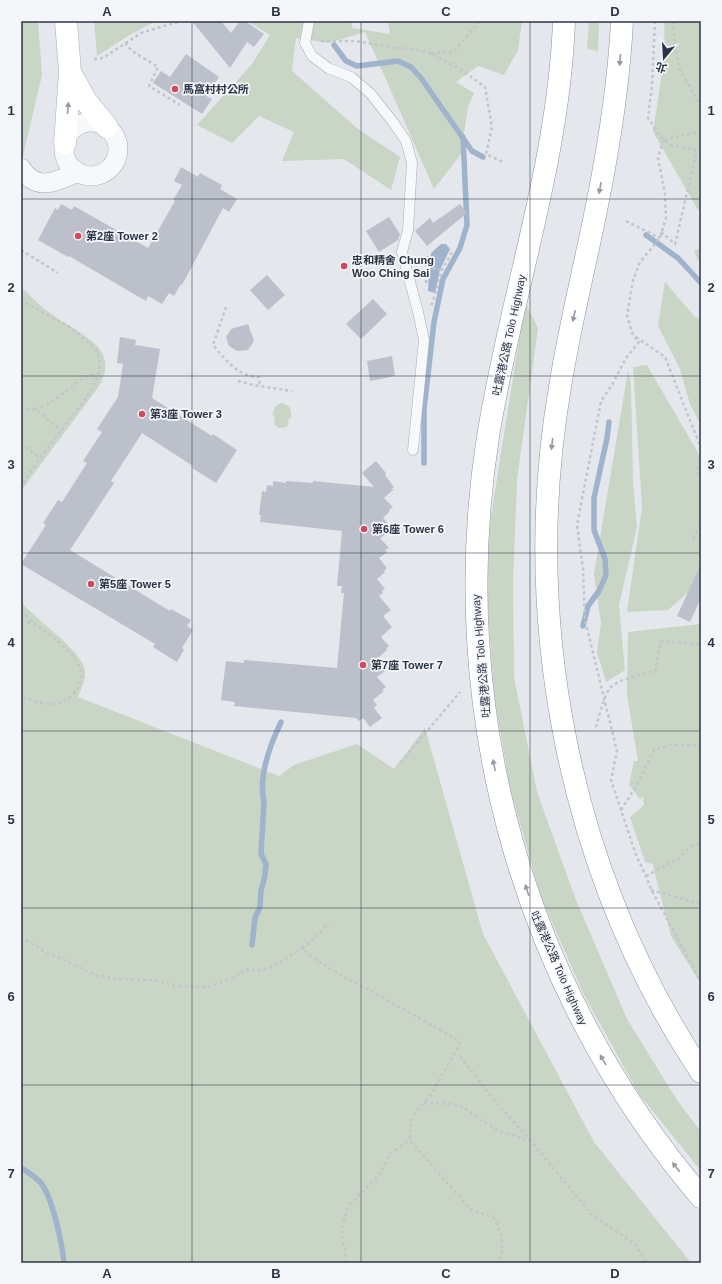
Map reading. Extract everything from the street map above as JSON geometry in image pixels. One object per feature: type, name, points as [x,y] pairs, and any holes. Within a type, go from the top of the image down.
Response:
[{"type":"main road","name":"吐露港公路 Tolo Highway","points":[[564,21],[560,70],[544,174],[496,388],[481,494],[477,542],[476,620],[484,709],[492,756],[512,843],[531,903],[549,950],[586,1030],[613,1077],[662,1149],[701,1197]]},
{"type":"main road","points":[[622,21],[618,78],[613,119],[599,198],[566,354],[555,420],[546,524],[547,596],[557,695],[572,771],[593,847],[635,953],[667,1017],[701,1072]]},
{"type":"main road","points":[[65,143],[70,72],[70,22]]},
{"type":"main road","points":[[70,72],[86,101],[107,127]]},
{"type":"street","points":[[90,122],[99,124],[107,127],[117,142],[118,151],[116,160],[111,167],[104,172],[100,174],[86,175],[71,167],[66,160],[64,151],[65,143],[68,135],[74,128],[90,122]]},
{"type":"street","points":[[21,168],[27,177],[32,181],[44,184],[78,172]]},
{"type":"lane","points":[[309,21],[305,42],[312,56],[328,68],[351,77],[370,93],[406,141],[412,163],[408,230],[402,252],[424,340],[413,450]]},
{"type":"path","points":[[94,59],[103,58],[141,33],[180,21]]},
{"type":"path","points":[[431,53],[454,52],[480,21]]},
{"type":"path","points":[[655,21],[652,85],[648,118],[663,140],[671,144],[697,150],[701,153]]},
{"type":"path","points":[[679,21],[672,22],[679,68],[701,106]]},
{"type":"path","points":[[306,38],[324,42],[356,41],[396,48],[412,48],[431,53],[460,70],[485,87],[492,127],[486,154],[503,162]]},
{"type":"path","points":[[125,43],[132,50],[158,67],[149,86],[180,105]]},
{"type":"path","points":[[663,140],[701,132]]},
{"type":"path","points":[[663,140],[658,158],[665,194],[666,218],[660,238],[640,262],[633,280],[627,316],[632,335],[639,342],[626,358],[612,386],[601,401],[577,525],[583,569],[585,620],[617,751],[611,780],[636,855],[651,889],[701,982]]},
{"type":"path","points":[[661,232],[675,244],[697,150]]},
{"type":"path","points":[[626,221],[660,238]]},
{"type":"path","points":[[21,250],[58,274]]},
{"type":"path","points":[[429,302],[432,304],[441,270],[452,252]]},
{"type":"path","points":[[426,283],[428,254]]},
{"type":"path","points":[[428,267],[441,270]]},
{"type":"path","points":[[21,299],[70,327],[96,349],[100,363],[99,374],[94,386],[21,486]]},
{"type":"path","points":[[226,307],[213,345],[241,374],[252,377],[260,376],[260,386]]},
{"type":"path","points":[[632,335],[665,357],[701,448],[698,471],[701,484]]},
{"type":"path","points":[[21,406],[30,410],[35,409],[47,404],[90,374],[99,374]]},
{"type":"path","points":[[238,381],[292,391]]},
{"type":"path","points":[[35,409],[62,431]]},
{"type":"path","points":[[21,443],[40,458]]},
{"type":"path","points":[[693,539],[699,527],[701,518]]},
{"type":"path","points":[[21,611],[62,644],[77,662],[81,672],[81,682],[76,691],[68,699],[59,704],[51,704],[21,697]]},
{"type":"path","points":[[21,621],[29,623],[32,621]]},
{"type":"path","points":[[596,727],[600,711],[611,687],[641,674],[655,671],[661,641],[696,644],[701,643]]},
{"type":"path","points":[[401,762],[460,692]]},
{"type":"path","points":[[621,811],[637,785],[654,750],[670,745],[701,745]]},
{"type":"path","points":[[646,876],[678,859],[691,846],[701,845]]},
{"type":"path","points":[[651,889],[701,904]]},
{"type":"path","points":[[21,937],[45,952],[95,975],[118,980],[154,980],[175,986],[208,987],[237,976],[239,973],[248,969],[256,971],[272,967],[310,943],[329,923]]},
{"type":"path","points":[[302,948],[317,962],[454,1038],[460,1043],[431,1095],[416,1112],[411,1122],[410,1140],[470,1210],[494,1218],[501,1233],[502,1252],[500,1262],[497,1263]]},
{"type":"path","points":[[460,1056],[494,1100],[531,1141],[592,1216],[635,1244],[647,1263]]},
{"type":"path","points":[[423,1103],[451,1104],[465,1108],[494,1129],[531,1141]]},
{"type":"path","points":[[346,1263],[342,1227],[348,1206],[379,1175],[391,1153],[410,1140]]},
{"type":"green space","points":[[21,21],[38,21],[42,75],[23,156],[21,153]]},
{"type":"green space","points":[[94,21],[156,21],[133,33],[97,56]]},
{"type":"green space","points":[[247,21],[351,21],[352,28],[390,34],[388,21],[522,21],[518,50],[504,75],[478,66],[456,82],[474,93],[468,107],[461,154],[434,189],[365,32],[328,43],[296,38],[292,71],[358,129],[400,157],[391,190],[344,159],[282,161],[294,132],[259,116],[232,143],[197,125],[252,64],[270,35]]},
{"type":"green space","points":[[589,21],[599,21],[598,51],[587,49]]},
{"type":"green space","points":[[664,21],[701,21],[701,209],[698,210],[653,132],[665,52]]},
{"type":"green space","points":[[701,248],[701,266],[694,251]]},
{"type":"green space","points":[[665,282],[695,317],[701,318],[701,426],[690,404],[680,369],[658,326]]},
{"type":"green space","points":[[21,287],[50,313],[95,344],[102,353],[105,363],[104,375],[97,389],[21,491]]},
{"type":"green space","points":[[525,302],[538,328],[517,480],[513,582],[514,677],[537,792],[576,900],[627,1019],[677,1100],[701,1132],[701,1171],[639,1094],[584,995],[541,897],[510,788],[494,695],[487,593],[490,523]]},
{"type":"green space","points":[[647,365],[701,458],[701,581],[668,610],[627,612],[642,507],[633,367]]},
{"type":"green space","points":[[628,371],[631,385],[633,482],[637,527],[619,605],[625,670],[606,682],[597,652],[601,623],[594,574]]},
{"type":"green space","points":[[281,403],[290,408],[291,418],[288,419],[289,421],[287,427],[279,428],[275,425],[275,416],[272,415],[275,407]]},
{"type":"green space","points":[[21,602],[68,645],[83,663],[85,678],[78,697],[279,776],[294,765],[357,744],[394,769],[425,728],[483,934],[594,1142],[691,1263],[21,1263]]},
{"type":"green space","points":[[701,624],[701,984],[671,936],[653,864],[645,862],[630,817],[644,805],[643,797],[640,799],[629,785],[634,761],[638,761],[627,695],[628,632]]},
{"type":"water","points":[[441,244],[446,244],[450,249],[440,270],[435,293],[428,291],[429,267],[431,253]]},
{"type":"building","points":[[192,21],[221,21],[231,33],[240,21],[245,21],[264,34],[254,47],[247,42],[230,68]]},
{"type":"building","points":[[186,54],[219,77],[206,96],[212,99],[202,114],[153,83],[161,71],[170,77]]},
{"type":"building","name":"第2座 Tower 2","points":[[181,167],[198,177],[200,173],[222,185],[220,189],[237,199],[229,212],[223,208],[182,285],[181,284],[174,296],[169,293],[162,304],[148,296],[146,301],[69,256],[68,257],[38,240],[55,208],[58,210],[61,204],[72,210],[74,206],[148,248],[175,201],[173,200],[182,185],[174,181]]},
{"type":"building","points":[[460,204],[467,213],[427,246],[415,231],[430,218],[433,223]]},
{"type":"building","points":[[389,217],[400,234],[398,240],[379,252],[366,231]]},
{"type":"building","points":[[267,275],[285,295],[268,310],[250,290]]},
{"type":"building","points":[[373,299],[387,314],[361,339],[346,324]]},
{"type":"building","points":[[248,324],[254,341],[248,350],[237,351],[229,346],[226,337],[231,329]]},
{"type":"building","points":[[120,337],[136,340],[135,345],[160,349],[152,398],[237,450],[216,483],[192,468],[193,466],[142,433],[111,481],[114,483],[70,550],[170,611],[171,609],[191,620],[187,626],[193,630],[182,648],[184,650],[177,662],[153,647],[155,644],[21,564],[46,525],[43,523],[58,500],[62,502],[87,463],[83,461],[102,432],[97,429],[118,397],[123,364],[117,363]]},
{"type":"building","points":[[392,356],[395,376],[370,381],[367,361]]},
{"type":"building","points":[[376,461],[386,473],[385,475],[394,487],[391,489],[394,489],[384,498],[393,507],[383,518],[391,527],[387,530],[389,532],[380,538],[389,548],[385,550],[387,552],[379,558],[387,568],[384,571],[385,572],[377,579],[385,589],[379,596],[391,610],[383,616],[392,627],[381,637],[389,646],[386,649],[387,650],[379,657],[387,667],[384,669],[385,671],[377,677],[386,687],[382,690],[384,691],[373,700],[377,705],[374,708],[382,718],[370,727],[363,718],[359,721],[356,718],[234,706],[235,702],[221,700],[226,661],[244,663],[244,660],[337,668],[344,593],[341,593],[342,586],[337,586],[342,531],[260,522],[261,515],[259,515],[262,491],[266,492],[267,485],[273,486],[273,481],[286,483],[286,481],[313,483],[313,481],[374,487],[362,473]]},
{"type":"building","points":[[701,564],[701,598],[690,622],[677,616]]},
{"type":"waterway","points":[[334,45],[346,61],[357,66],[398,61],[411,67],[421,78],[472,151],[483,157]]},
{"type":"waterway","points":[[424,463],[424,409],[434,322],[443,279],[460,248],[467,225],[463,137]]},
{"type":"waterway","points":[[646,235],[678,258],[701,283]]},
{"type":"waterway","points":[[583,626],[588,606],[599,591],[606,575],[605,559],[594,530],[594,498],[609,422]]},
{"type":"waterway","points":[[252,945],[255,918],[260,907],[261,891],[266,864],[261,854],[264,771],[266,760],[281,722]]},
{"type":"waterway","points":[[21,1168],[39,1181],[45,1190],[53,1210],[64,1263]]},
{"type":"place","name":"馬窩村村公所","points":[[175,89]]},
{"type":"place","name":"第2座 Tower 2","points":[[78,236]]},
{"type":"place","name":"忠和精舍 Chung Woo Ching Sai","points":[[344,266]]},
{"type":"place","name":"第3座 Tower 3","points":[[142,414]]},
{"type":"place","name":"第6座 Tower 6","points":[[364,529]]},
{"type":"place","name":"第5座 Tower 5","points":[[91,584]]},
{"type":"place","name":"第7座 Tower 7","points":[[363,665]]}]
